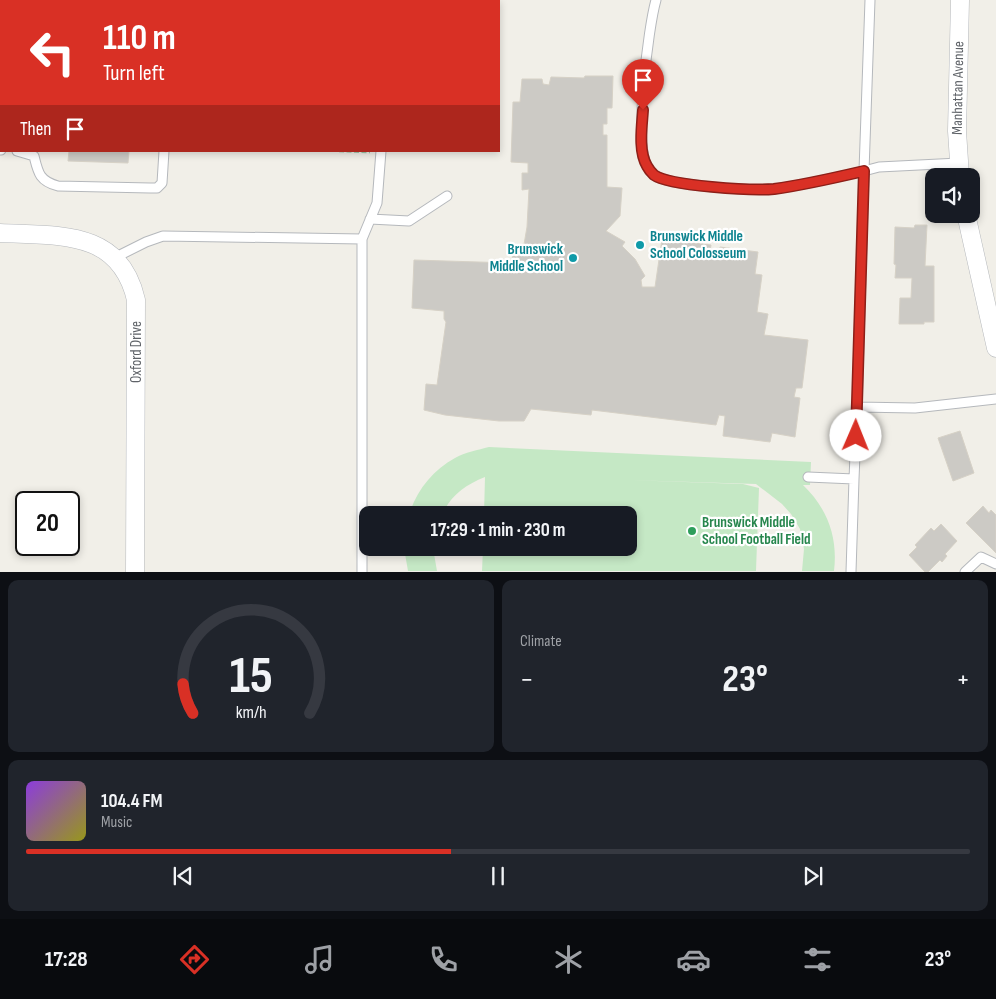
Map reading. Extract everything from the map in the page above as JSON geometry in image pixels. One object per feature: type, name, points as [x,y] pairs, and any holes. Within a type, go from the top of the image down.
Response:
[{"type":"street","name":"Manhattan Avenue","points":[[959,168],[957,131],[960,0]]},
{"type":"street","points":[[968,223],[996,348]]},
{"type":"street","name":"Oxford Drive","points":[[0,233],[69,236],[97,246],[114,258],[130,278],[136,300],[135,572]]},
{"type":"lane","points":[[656,0],[648,42],[642,124],[643,155],[646,166],[654,175],[697,185],[740,189],[772,189],[879,167],[925,169]]},
{"type":"lane","points":[[851,572],[870,0]]},
{"type":"lane","points":[[20,152],[34,156],[38,173],[47,183],[58,186],[150,188],[157,188],[162,183],[164,152]]},
{"type":"lane","points":[[362,572],[362,239],[377,203],[381,152]]},
{"type":"lane","points":[[370,219],[409,221],[447,196]]},
{"type":"lane","points":[[114,258],[162,236],[362,239]]},
{"type":"lane","points":[[857,407],[915,408],[996,399]]},
{"type":"lane","points":[[808,477],[854,479]]},
{"type":"lane","points":[[966,572],[981,557],[996,564]]},
{"type":"green space","points":[[489,447],[811,462],[810,485],[803,485],[812,494],[825,514],[833,536],[834,571],[802,571],[804,549],[800,529],[782,504],[756,484],[627,480],[743,484],[759,488],[756,571],[482,571],[483,556],[637,556],[637,506],[484,506],[485,477],[459,492],[447,506],[412,506],[426,482],[433,475],[447,463],[472,451]]},
{"type":"green space","points":[[405,556],[434,556],[437,571],[408,571]]},
{"type":"building","name":"Brunswick Middle School","points":[[585,76],[613,76],[612,108],[607,108],[607,124],[603,124],[603,135],[607,135],[607,187],[622,188],[620,216],[606,231],[625,242],[622,246],[635,259],[645,276],[641,280],[642,287],[655,287],[662,239],[711,245],[710,251],[719,253],[720,247],[758,252],[755,274],[762,275],[757,312],[768,314],[764,335],[808,340],[802,388],[796,388],[794,397],[800,398],[795,437],[772,433],[770,442],[723,436],[725,416],[719,415],[716,425],[592,410],[591,415],[531,409],[524,421],[499,421],[445,415],[424,410],[426,384],[437,385],[446,322],[444,311],[412,308],[414,260],[511,263],[513,255],[522,256],[527,227],[529,189],[522,190],[522,173],[528,173],[528,163],[511,162],[513,102],[520,102],[522,79],[542,79],[543,84],[549,85],[551,77],[584,78]]},
{"type":"building","points":[[69,152],[129,152],[128,163],[68,161]]},
{"type":"building","points":[[915,225],[927,225],[925,266],[934,266],[934,322],[899,324],[900,298],[911,298],[912,278],[895,278],[895,227],[914,228]]},
{"type":"building","points":[[960,431],[974,473],[953,481],[938,438]]},
{"type":"building","points":[[983,506],[989,513],[991,510],[996,515],[996,553],[966,523]]},
{"type":"building","points":[[941,524],[957,541],[945,554],[947,556],[942,562],[940,560],[928,572],[925,572],[909,555],[917,547],[915,545],[931,528],[934,531]]},
{"type":"place","name":"Brunswick Middle School Colosseum","points":[[640,245]]},
{"type":"place","name":"Brunswick Middle School","points":[[573,258]]},
{"type":"place","name":"Brunswick Middle School Football Field","points":[[692,531]]},
{"type":"route","points":[[643,110],[643,155],[646,166],[654,175],[667,179],[726,188],[772,189],[864,171],[856,436]]}]
